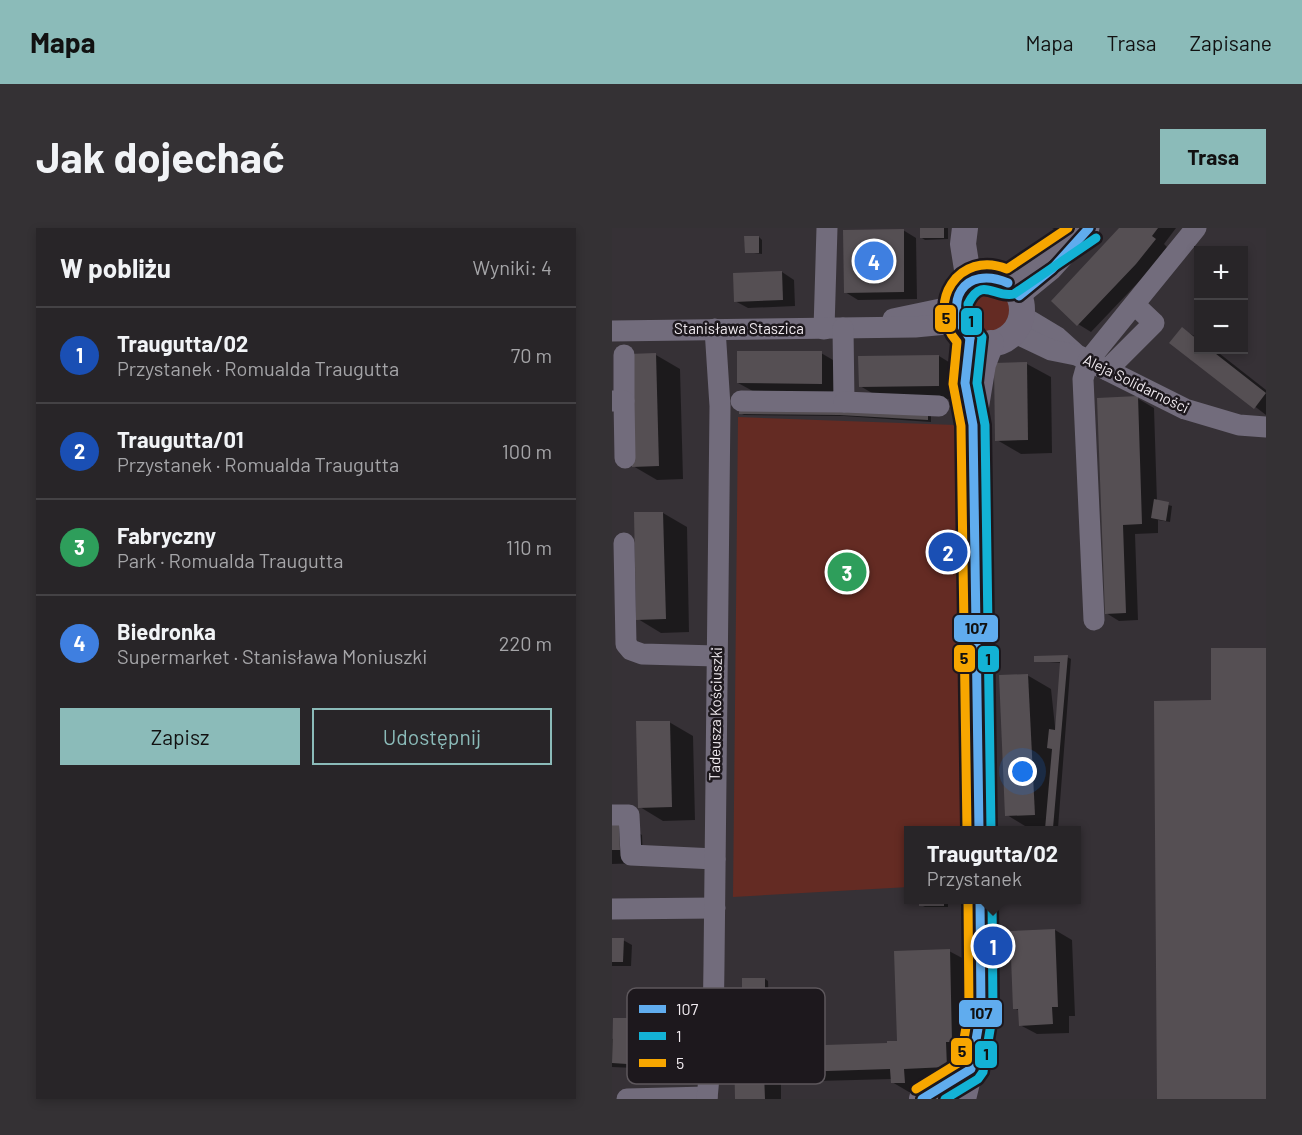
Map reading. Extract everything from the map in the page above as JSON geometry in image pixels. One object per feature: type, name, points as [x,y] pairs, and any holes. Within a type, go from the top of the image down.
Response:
[{"type":"main road","points":[[965,228],[963,244],[989,309]]},
{"type":"main road","points":[[974,228],[989,309],[973,425],[979,826]]},
{"type":"main road","points":[[963,1099],[971,1069],[981,1011],[980,904]]},
{"type":"main road","points":[[922,1099],[971,1069]]},
{"type":"street","points":[[827,228],[834,329],[844,402]]},
{"type":"street","points":[[1094,620],[1083,388],[1091,362],[1196,228]]},
{"type":"street","points":[[989,309],[1043,257],[1086,231]]},
{"type":"street","name":"Stanisława Staszica","points":[[612,331],[834,329],[867,327],[913,313],[989,309]]},
{"type":"street","name":"Aleja Solidarności","points":[[989,309],[1051,350],[1091,362],[1185,409],[1239,425],[1266,427]]},
{"type":"street","name":"Tadeusza Kościuszki","points":[[714,988],[720,406],[715,329]]},
{"type":"street","points":[[624,355],[618,401],[625,458]]},
{"type":"street","points":[[741,401],[939,406]]},
{"type":"street","points":[[624,543],[619,644],[642,654],[717,656]]},
{"type":"street","points":[[612,815],[629,815],[621,858],[715,859]]},
{"type":"street","points":[[612,909],[715,908]]},
{"type":"street","points":[[627,1099],[706,1098]]},
{"type":"shaded area","points":[[989,288],[998,289],[1005,294],[1010,301],[1010,319],[1005,326],[998,331],[989,332],[980,331],[973,326],[968,319],[967,310],[968,301],[973,294],[980,289]]},
{"type":"shaded area","points":[[738,417],[956,425],[961,826],[904,826],[904,887],[733,897]]},
{"type":"building","points":[[920,228],[944,228],[944,238],[920,238]]},
{"type":"building","points":[[1119,228],[1158,228],[1152,236],[1156,239],[1136,264],[1077,326],[1051,301]]},
{"type":"building","points":[[904,229],[904,292],[844,293],[843,230]]},
{"type":"building","points":[[744,236],[759,236],[759,253],[745,253]]},
{"type":"building","points":[[782,271],[783,300],[734,302],[733,273]]},
{"type":"building","points":[[1182,327],[1194,337],[1194,354],[1216,354],[1266,393],[1254,409],[1169,343]]},
{"type":"building","points":[[737,351],[822,351],[822,384],[737,383]]},
{"type":"building","points":[[656,353],[659,466],[632,467],[629,354]]},
{"type":"building","points":[[939,355],[939,386],[859,387],[858,356]]},
{"type":"building","points":[[1027,362],[1028,440],[995,441],[994,363]]},
{"type":"building","points":[[1138,396],[1142,524],[1123,525],[1126,613],[1105,614],[1097,398]]},
{"type":"building","points":[[739,406],[928,413],[928,420],[839,415],[739,414]]},
{"type":"building","points":[[1154,499],[1169,502],[1166,521],[1151,518]]},
{"type":"building","points":[[634,512],[663,512],[666,619],[636,620]]},
{"type":"building","points":[[1211,648],[1266,648],[1266,1099],[1157,1099],[1154,701],[1211,700]]},
{"type":"building","points":[[1068,655],[1053,826],[1045,826],[1052,749],[1047,748],[1049,729],[1055,730],[1060,662],[1034,662],[1034,656]]},
{"type":"building","points":[[1028,674],[1035,815],[1005,816],[999,675]]},
{"type":"building","points":[[636,721],[670,721],[672,807],[638,808]]},
{"type":"building","points":[[612,820],[619,820],[620,850],[612,850]]},
{"type":"building","points":[[919,904],[944,904],[944,906],[919,906]]},
{"type":"building","points":[[1055,929],[1058,1007],[1052,1007],[1053,1024],[1019,1026],[1018,1009],[1013,1009],[1010,931]]},
{"type":"building","points":[[612,938],[624,938],[623,962],[612,962]]},
{"type":"building","points":[[950,949],[952,1042],[946,1042],[947,1067],[904,1069],[905,1083],[891,1083],[890,1069],[825,1071],[825,1045],[897,1041],[894,951]]},
{"type":"building","points":[[742,978],[765,978],[765,988],[742,988]]},
{"type":"building","points":[[613,1018],[627,1018],[627,1064],[612,1063]]},
{"type":"building","points":[[735,1084],[764,1084],[765,1099],[735,1099]]},
{"type":"transit line","name":"5","points":[[967,826],[961,426],[953,384],[957,342],[948,327],[944,312],[946,297],[952,284],[961,273],[974,267],[990,265],[1007,269],[1068,228]]},
{"type":"transit line","name":"107","points":[[1019,296],[1052,269],[1089,228]]},
{"type":"transit line","name":"1","points":[[991,826],[985,425],[977,383],[982,337],[970,320],[968,304],[973,295],[984,289],[1001,294],[1014,294],[1096,238]]},
{"type":"transit line","name":"107","points":[[970,338],[961,325],[957,312],[957,300],[961,290],[969,283],[979,279],[993,278],[1008,283]]},
{"type":"transit line","name":"107","points":[[970,338],[965,383],[973,425],[979,826]]},
{"type":"transit line","name":"5","points":[[916,1089],[960,1062],[969,1010],[968,904]]},
{"type":"transit line","name":"107","points":[[922,1099],[971,1069],[981,1011],[980,904]]},
{"type":"transit line","name":"1","points":[[945,1099],[978,1079],[983,1072],[993,1012],[992,904]]},
{"type":"place","name":"Biedronka","points":[[874,261]]},
{"type":"place","name":"Traugutta/01","points":[[948,552]]},
{"type":"place","name":"Fabryczny","points":[[847,572]]},
{"type":"place","name":"Traugutta/02","points":[[993,946]]}]
